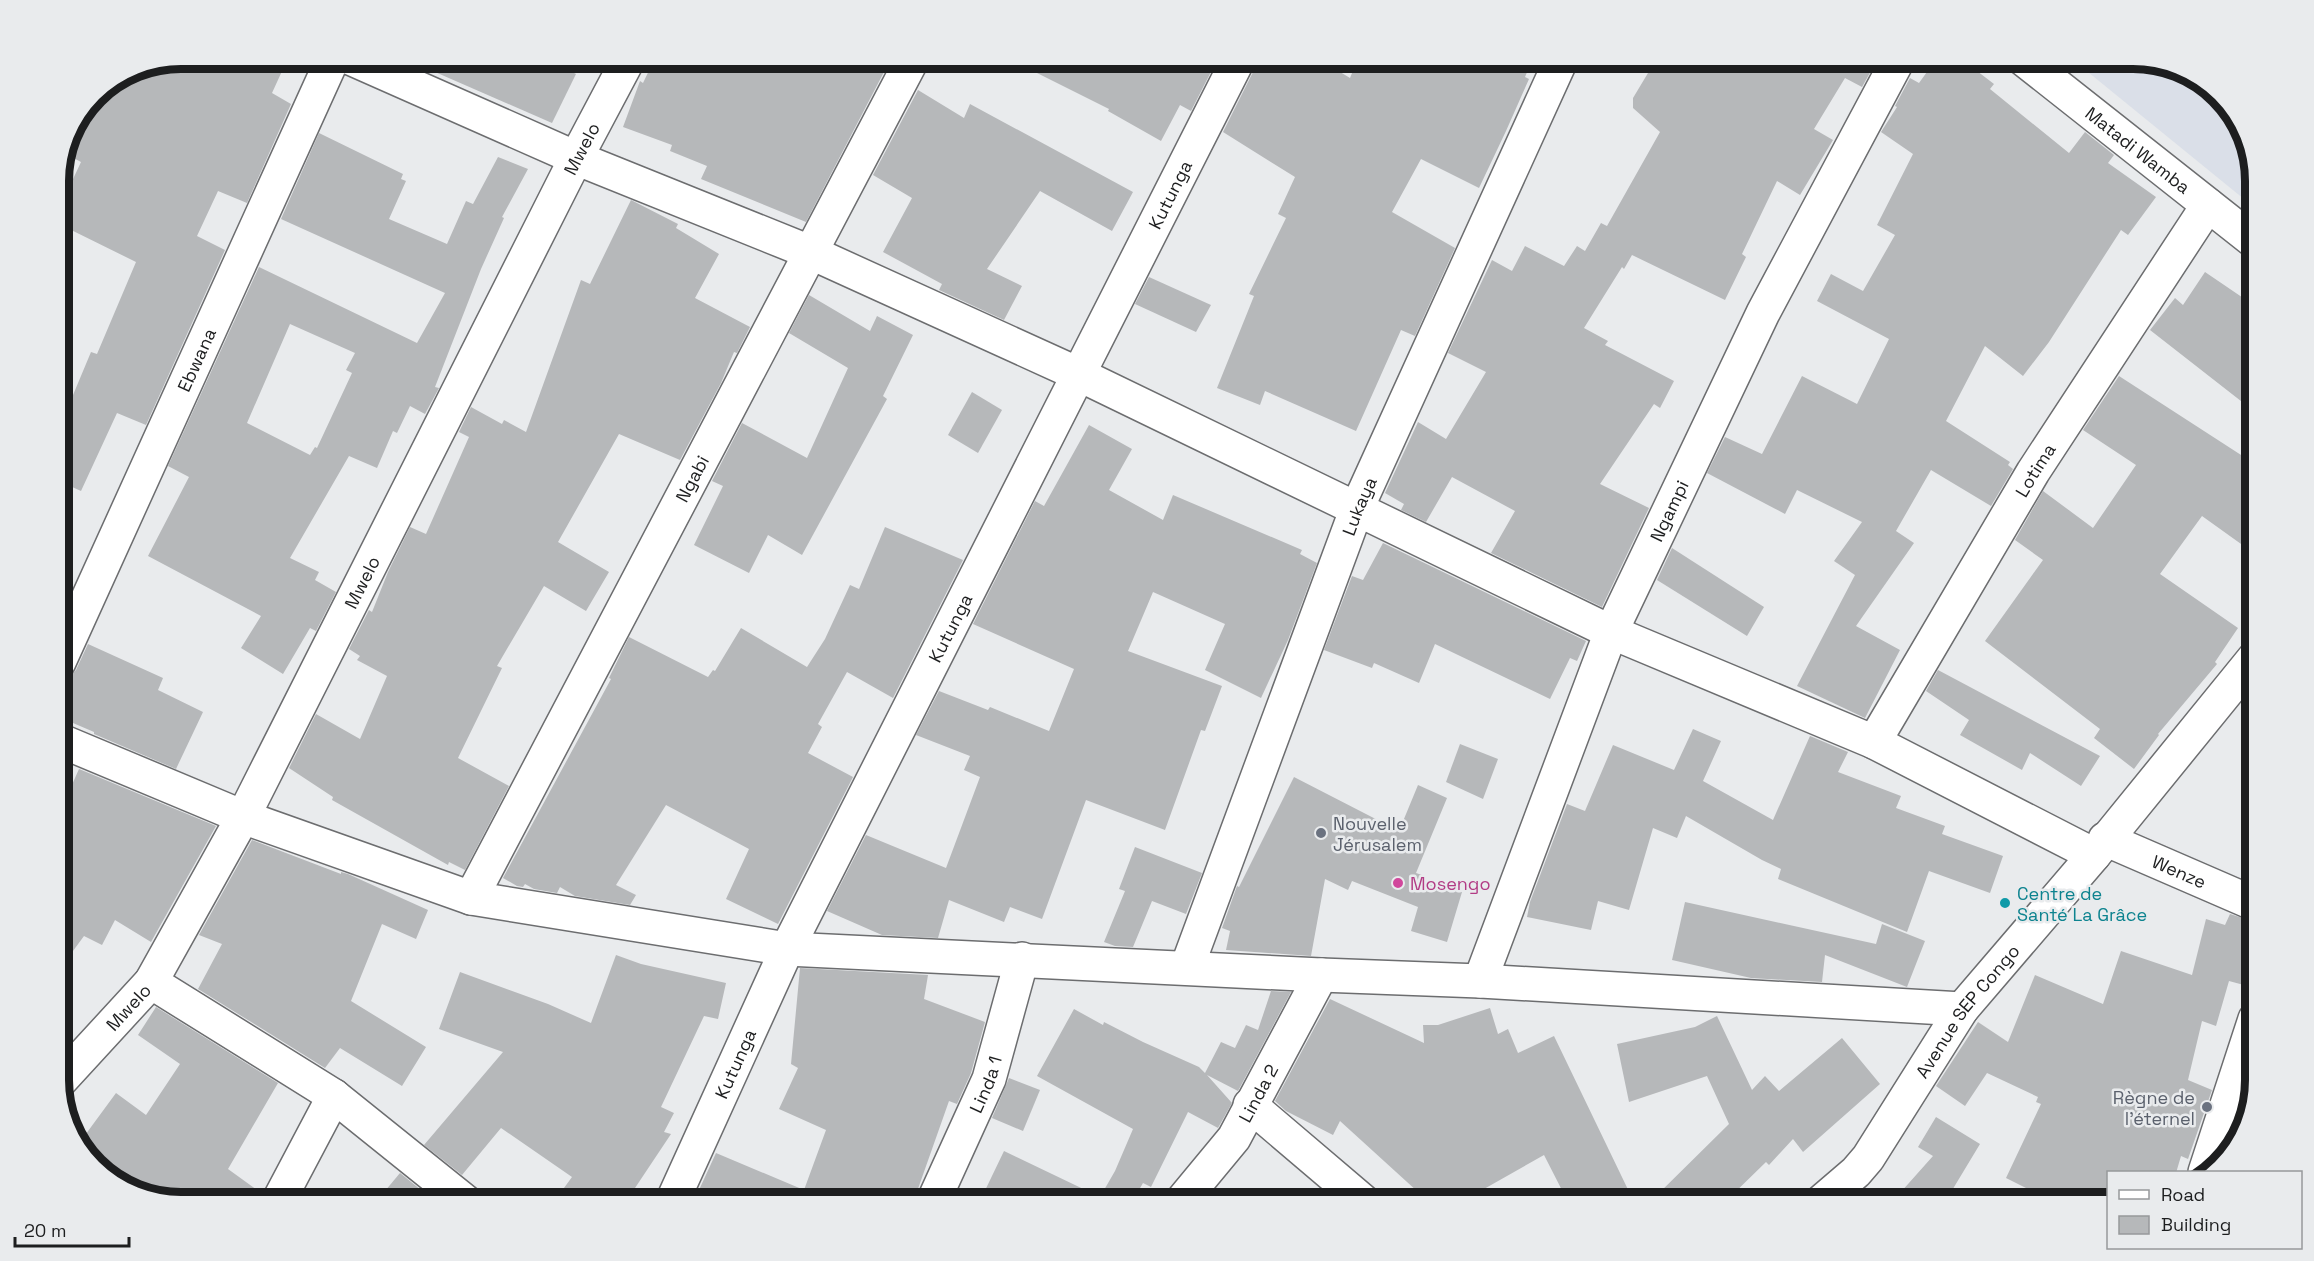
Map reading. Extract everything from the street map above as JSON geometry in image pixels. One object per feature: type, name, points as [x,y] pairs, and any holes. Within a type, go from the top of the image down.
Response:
[{"type":"street","name":"Ebwana","points":[[69,640],[328,69]]},
{"type":"street","name":"Wenze","points":[[375,69],[576,158],[812,253],[1078,374],[1611,632],[1874,742],[2099,847],[2245,900]]},
{"type":"street","name":"Mwelo","points":[[69,1071],[151,982],[243,817],[623,69]]},
{"type":"street","name":"Ngabi","points":[[471,898],[907,69]]},
{"type":"street","name":"Kutunga","points":[[677,1192],[787,949],[1233,69]]},
{"type":"street","name":"Lukaya","points":[[1187,967],[1357,508],[1557,69]]},
{"type":"street","name":"Ngampi","points":[[1480,981],[1611,632],[1763,313],[1893,69]]},
{"type":"street","name":"Matadi Wamba","points":[[2036,69],[2245,234]]},
{"type":"street","name":"Lotima","points":[[1874,742],[2033,472],[2208,205]]},
{"type":"street","name":"Avenue SEP Congo","points":[[1833,1192],[1868,1158],[1962,1009],[2245,669]]},
{"type":"street","points":[[69,744],[243,817],[471,898],[787,949],[1480,981],[1962,1009]]},
{"type":"street","name":"Linda 1","points":[[938,1192],[989,1079],[1022,959]]},
{"type":"street","name":"Linda 2","points":[[1190,1192],[1234,1138],[1321,975]]},
{"type":"street","points":[[151,982],[334,1096],[452,1192]]},
{"type":"street","points":[[2209,1162],[2245,1052]]},
{"type":"street","points":[[284,1192],[334,1096]]},
{"type":"street","points":[[1250,1105],[1351,1192]]},
{"type":"shaded area","points":[[2084,69],[2155,71],[2182,81],[2207,97],[2226,119],[2239,145],[2245,174],[2245,200]]},
{"type":"building","points":[[174,69],[283,69],[272,93],[291,104],[247,203],[218,191],[197,236],[225,250],[146,425],[117,413],[81,491],[69,486],[69,405],[91,352],[97,354],[136,262],[69,229],[69,188],[81,162],[72,157],[73,152],[92,113],[107,97],[138,78]]},
{"type":"building","points":[[428,69],[566,69],[576,74],[552,123]]},
{"type":"building","points":[[650,69],[885,70],[806,222],[701,179],[707,166],[670,151],[672,145],[623,127],[640,81],[643,83]]},
{"type":"building","points":[[1029,69],[1212,69],[1191,111],[1180,105],[1161,141],[1108,111],[1109,109]]},
{"type":"building","points":[[1254,69],[1335,69],[1350,78],[1354,69],[1528,69],[1525,77],[1529,79],[1479,188],[1421,159],[1392,212],[1455,248],[1415,336],[1401,330],[1356,431],[1265,391],[1260,405],[1217,388],[1254,296],[1249,294],[1286,218],[1278,214],[1295,177],[1223,132]]},
{"type":"building","points":[[1650,69],[1872,69],[1862,87],[1845,78],[1814,129],[1833,140],[1800,195],[1777,181],[1742,254],[1746,257],[1725,300],[1632,255],[1584,328],[1608,341],[1605,345],[1674,381],[1660,408],[1654,404],[1600,484],[1649,508],[1602,607],[1491,553],[1515,511],[1452,477],[1426,522],[1401,510],[1404,504],[1385,493],[1418,422],[1446,439],[1486,372],[1448,353],[1492,260],[1512,271],[1525,246],[1564,266],[1577,246],[1585,251],[1601,223],[1607,226],[1660,132],[1633,108],[1633,98]]},
{"type":"building","points":[[1929,69],[1974,69],[1994,84],[1990,89],[2069,153],[2085,132],[2114,155],[2108,163],[2156,197],[2128,235],[2121,230],[2049,342],[2023,376],[1985,346],[1946,421],[2010,462],[2008,465],[2013,469],[1991,506],[1931,470],[1896,531],[1914,543],[1856,626],[1900,650],[1865,718],[1797,686],[1855,575],[1834,561],[1862,522],[1797,490],[1785,514],[1707,473],[1725,437],[1762,454],[1802,376],[1857,404],[1889,339],[1817,301],[1831,274],[1863,291],[1895,235],[1877,225],[1913,154],[1881,132],[1897,107],[1895,106],[1910,78],[1919,83]]},
{"type":"building","points":[[918,90],[964,118],[970,104],[1133,192],[1112,231],[1040,191],[987,269],[1022,286],[1004,320],[939,290],[942,284],[883,252],[912,198],[873,175]]},
{"type":"building","points":[[319,133],[403,174],[401,179],[406,181],[389,219],[447,244],[466,201],[473,204],[498,157],[528,169],[502,217],[504,218],[481,269],[435,387],[439,388],[425,414],[410,406],[397,433],[393,431],[377,468],[349,456],[290,558],[319,572],[315,580],[336,592],[316,631],[310,628],[283,674],[241,648],[261,616],[148,556],[189,477],[168,466],[259,267],[417,343],[445,293],[281,219]],"holes":[[[290,324],[355,353],[346,370],[352,373],[317,448],[315,447],[310,455],[247,423]]]},
{"type":"building","points":[[631,200],[678,224],[676,228],[719,254],[695,298],[750,327],[737,353],[734,352],[721,383],[680,460],[619,434],[558,542],[609,572],[586,611],[544,586],[497,666],[502,668],[458,758],[509,786],[465,870],[449,862],[448,865],[332,800],[333,797],[289,768],[316,714],[360,739],[387,676],[357,660],[360,656],[349,649],[369,610],[372,612],[410,527],[426,534],[469,437],[459,432],[471,407],[502,424],[504,420],[526,432],[581,280],[590,284]]},
{"type":"building","points":[[2205,272],[2245,299],[2245,404],[2150,330],[2175,298],[2183,305]]},
{"type":"building","points":[[1149,277],[1211,305],[1196,332],[1135,304]]},
{"type":"building","points":[[809,295],[870,331],[877,316],[913,335],[883,396],[887,399],[802,555],[768,535],[749,573],[694,545],[723,486],[712,481],[742,423],[807,458],[848,368],[789,333]]},
{"type":"building","points":[[2119,376],[2245,458],[2245,547],[2202,516],[2160,574],[2238,628],[2215,662],[2217,664],[2158,734],[2134,769],[2094,738],[2100,729],[1985,641],[2043,560],[2015,540],[2043,491],[2093,528],[2136,465],[2083,430]]},
{"type":"building","points":[[972,392],[1002,410],[978,453],[948,435]]},
{"type":"building","points":[[1089,425],[1132,449],[1109,490],[1163,520],[1173,495],[1302,550],[1300,554],[1317,563],[1288,640],[1261,698],[1205,670],[1225,624],[1153,592],[1128,651],[1222,686],[1205,731],[1201,730],[1165,830],[1086,800],[1042,919],[1010,907],[1004,922],[949,900],[938,938],[882,935],[827,911],[866,835],[946,868],[980,777],[964,770],[970,756],[916,735],[939,691],[988,710],[990,707],[1049,731],[1074,669],[973,624],[1035,501],[1044,506]]},
{"type":"building","points":[[885,527],[963,560],[893,698],[847,672],[818,724],[822,727],[808,753],[853,777],[778,924],[726,899],[749,849],[666,805],[616,885],[636,895],[630,905],[575,896],[560,887],[557,893],[534,889],[525,884],[523,887],[517,886],[503,878],[611,679],[609,678],[629,637],[708,677],[713,670],[715,671],[741,628],[807,667],[825,639],[850,585],[859,589]]},
{"type":"building","points":[[1383,543],[1586,641],[1577,661],[1570,658],[1550,699],[1435,644],[1419,683],[1374,663],[1372,668],[1324,650],[1352,576],[1363,580]]},
{"type":"building","points":[[1672,548],[1764,607],[1747,636],[1657,580]]},
{"type":"building","points":[[88,644],[163,678],[158,690],[203,712],[176,769],[69,721],[69,677],[76,670]]},
{"type":"building","points":[[1938,670],[2100,756],[2081,786],[2030,753],[2022,770],[1960,735],[1969,720],[1926,691]]},
{"type":"building","points":[[1693,729],[1721,741],[1703,781],[1773,820],[1810,736],[1848,752],[1838,772],[1901,796],[1896,808],[1945,826],[1942,834],[2003,856],[1990,893],[1929,871],[1907,932],[1778,879],[1781,869],[1686,816],[1677,838],[1653,828],[1629,910],[1598,901],[1591,930],[1527,917],[1530,902],[1567,804],[1585,811],[1613,745],[1674,770]]},
{"type":"building","points":[[1460,744],[1498,759],[1483,799],[1446,782]]},
{"type":"building","points":[[79,769],[216,826],[151,942],[115,920],[102,945],[84,936],[69,956],[69,792]]},
{"type":"building","points":[[1294,777],[1399,831],[1418,785],[1447,798],[1416,873],[1422,875],[1420,879],[1462,892],[1447,942],[1411,931],[1418,907],[1352,881],[1348,890],[1325,879],[1311,956],[1226,950],[1230,931],[1222,928],[1237,886],[1239,887]]},
{"type":"building","points":[[252,840],[341,874],[341,872],[348,874],[428,910],[416,939],[382,924],[351,1001],[426,1047],[402,1086],[340,1048],[325,1068],[198,989],[222,944],[199,935]]},
{"type":"building","points":[[1135,847],[1202,873],[1186,914],[1152,901],[1133,947],[1115,946],[1104,942],[1125,891],[1119,889]]},
{"type":"building","points":[[1685,902],[1876,944],[1882,924],[1925,941],[1907,987],[1825,955],[1822,982],[1751,978],[1672,960]]},
{"type":"building","points":[[2230,914],[2245,919],[2245,985],[2229,981],[2216,1026],[2202,1021],[2188,1080],[2212,1090],[2188,1159],[2181,1156],[2177,1171],[2107,1171],[2107,1192],[2034,1192],[2006,1178],[2041,1104],[2036,1102],[2038,1097],[1987,1073],[1965,1106],[1936,1086],[1978,1022],[2008,1042],[2035,975],[2103,1004],[2121,951],[2192,975],[2206,919],[2225,925]]},
{"type":"building","points":[[616,955],[641,964],[726,983],[718,1019],[704,1016],[661,1107],[674,1113],[664,1132],[671,1134],[632,1192],[561,1192],[572,1177],[501,1128],[462,1175],[424,1145],[503,1052],[439,1029],[460,972],[548,1004],[591,1023]]},
{"type":"building","points":[[800,968],[928,975],[924,999],[985,1022],[971,1073],[957,1104],[949,1101],[917,1192],[698,1192],[716,1153],[804,1190],[826,1130],[779,1109],[798,1068],[791,1064]]},
{"type":"building","points":[[1271,991],[1291,992],[1238,1091],[1207,1075],[1232,1103],[1218,1128],[1188,1112],[1151,1187],[1143,1183],[1138,1192],[1103,1192],[1115,1171],[1133,1129],[1037,1076],[1074,1009],[1103,1025],[1104,1022],[1199,1067],[1205,1073],[1221,1042],[1235,1048],[1246,1025],[1258,1030]]},
{"type":"building","points":[[1330,999],[1424,1043],[1423,1025],[1438,1025],[1490,1008],[1498,1034],[1508,1029],[1518,1053],[1554,1036],[1629,1192],[1563,1192],[1544,1155],[1479,1192],[1418,1192],[1340,1121],[1333,1135],[1286,1111],[1275,1101]]},
{"type":"building","points":[[156,1007],[278,1083],[228,1169],[260,1192],[159,1190],[128,1178],[97,1154],[85,1136],[116,1093],[146,1115],[180,1064],[138,1035]]},
{"type":"building","points":[[1717,1016],[1752,1090],[1765,1076],[1779,1091],[1842,1038],[1880,1084],[1803,1152],[1793,1139],[1769,1165],[1766,1162],[1735,1192],[1660,1192],[1729,1124],[1707,1076],[1629,1102],[1617,1044],[1695,1027]]},
{"type":"building","points":[[1009,1078],[1040,1090],[1023,1131],[992,1118]]},
{"type":"building","points":[[1936,1117],[1980,1144],[1951,1192],[1901,1192],[1933,1156],[1918,1147]]},
{"type":"building","points":[[1004,1151],[1090,1192],[984,1192]]},
{"type":"building","points":[[400,1173],[423,1192],[384,1192]]},
{"type":"place","name":"Nouvelle Jérusalem","points":[[1321,833]]},
{"type":"place","name":"Mosengo","points":[[1398,883]]},
{"type":"place","name":"Centre de Santé La Grâce","points":[[2005,903]]},
{"type":"place","name":"Règne de l'éternel","points":[[2207,1107]]}]
